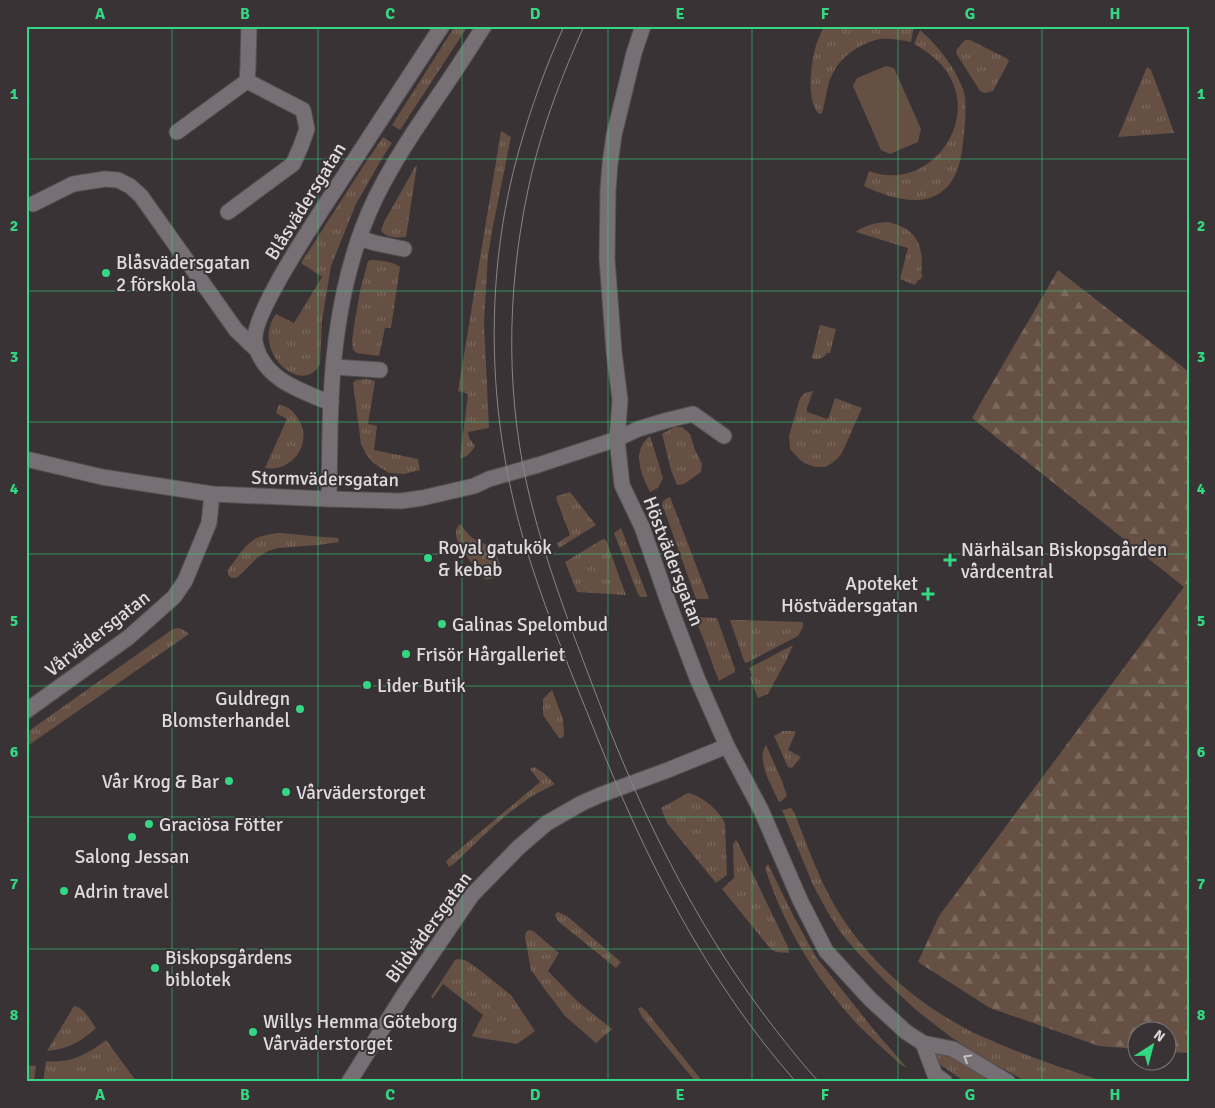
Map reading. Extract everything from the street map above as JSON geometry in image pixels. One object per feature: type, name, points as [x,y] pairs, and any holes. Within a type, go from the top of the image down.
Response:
[{"type":"street","points":[[247,81],[249,26]]},
{"type":"street","name":"Blåsvädersgatan","points":[[258,350],[255,341],[257,328],[269,299],[296,251],[384,112],[442,26]]},
{"type":"street","points":[[329,499],[331,403],[338,325],[349,268],[363,225],[379,191],[404,147],[484,26]]},
{"type":"street","name":"Höstvädersgatan","points":[[643,26],[614,135],[608,190],[607,259],[614,352],[620,400],[617,439],[622,485],[642,527],[691,660],[727,746],[762,810],[800,900],[826,951],[870,1000],[906,1032],[922,1043],[953,1049],[1008,1082]]},
{"type":"street","points":[[177,132],[247,81]]},
{"type":"street","points":[[228,212],[293,164],[307,128],[303,110],[247,81]]},
{"type":"street","points":[[33,204],[73,184],[105,179],[118,180],[130,186],[141,196],[236,330],[258,350],[274,376],[331,403]]},
{"type":"street","points":[[359,238],[404,249]]},
{"type":"street","points":[[334,367],[380,370]]},
{"type":"street","name":"Stormvädersgatan","points":[[26,459],[102,477],[212,494],[401,501],[474,486],[489,479],[617,439],[638,429],[693,414],[724,436]]},
{"type":"street","name":"Vårvädersgatan","points":[[26,711],[129,637],[174,597],[185,581],[209,523],[212,494]]},
{"type":"street","name":"Blidvädersgatan","points":[[349,1082],[403,996],[472,895],[519,847],[548,823],[582,803],[727,746]]},
{"type":"street","points":[[922,1043],[935,1075],[945,1082]]},
{"type":"green space","points":[[455,26],[468,26],[400,130],[392,125]]},
{"type":"green space","points":[[824,26],[914,26],[911,42],[880,39],[858,47],[845,57],[832,75],[828,84],[822,113],[819,114],[812,100],[811,73],[815,49]]},
{"type":"green space","points":[[920,30],[934,43],[952,66],[961,83],[964,92],[965,117],[961,155],[955,175],[947,187],[937,195],[926,199],[914,200],[888,196],[864,186],[869,171],[891,175],[912,172],[930,162],[944,147],[954,129],[958,109],[955,88],[941,64],[914,44]]},
{"type":"green space","points":[[965,40],[970,40],[1009,61],[993,91],[985,93],[980,91],[956,53]]},
{"type":"green space","points":[[886,66],[894,68],[921,129],[918,142],[890,154],[881,150],[853,86],[857,78]]},
{"type":"green space","points":[[1147,67],[1151,70],[1174,133],[1118,137]]},
{"type":"green space","points":[[501,131],[511,137],[488,255],[484,323],[489,428],[468,432],[469,438],[475,446],[467,456],[460,458],[468,394],[458,391]]},
{"type":"green space","points":[[383,137],[392,143],[356,204],[331,266],[322,321],[320,364],[312,373],[302,376],[291,373],[282,366],[274,355],[269,342],[269,328],[276,314],[294,323],[322,277],[301,263]]},
{"type":"green space","points":[[417,165],[406,237],[385,235],[381,230],[384,222]]},
{"type":"green space","points":[[887,222],[905,228],[912,233],[920,247],[921,274],[923,275],[915,285],[900,279],[908,248],[856,232],[870,225]]},
{"type":"green space","points":[[368,261],[387,262],[400,267],[391,328],[385,328],[379,356],[357,353],[353,350],[352,341],[360,291]]},
{"type":"green space","points":[[1058,270],[1189,372],[1189,1053],[1178,1052],[1178,1020],[1128,1020],[1128,1048],[1099,1046],[990,1008],[918,962],[939,916],[1184,587],[972,418]]},
{"type":"green space","points":[[820,325],[836,329],[830,353],[817,359],[812,358]]},
{"type":"green space","points":[[367,379],[375,381],[368,424],[377,426],[374,450],[418,459],[420,470],[404,474],[389,473],[373,463],[366,454],[361,444],[353,383],[356,380]]},
{"type":"green space","points":[[813,391],[807,412],[828,419],[835,398],[862,408],[842,453],[825,467],[806,464],[790,449],[789,436],[800,398],[805,393]]},
{"type":"green space","points":[[279,405],[290,409],[297,417],[302,426],[304,436],[302,445],[292,460],[284,466],[265,468],[287,419],[276,413]]},
{"type":"green space","points":[[674,427],[682,427],[690,434],[702,464],[701,472],[684,484],[677,485],[671,470],[662,434]]},
{"type":"green space","points":[[650,436],[663,478],[658,488],[650,492],[641,471],[639,455],[644,442]]},
{"type":"green space","points":[[570,492],[596,525],[559,548],[557,543],[570,535],[556,498]]},
{"type":"green space","points":[[669,497],[709,599],[696,599],[662,504]]},
{"type":"green space","points":[[460,524],[472,537],[491,548],[495,553],[501,570],[494,577],[485,579],[469,560],[456,536],[456,530]]},
{"type":"green space","points":[[621,528],[647,597],[640,597],[638,594],[614,533]]},
{"type":"green space","points":[[282,533],[338,538],[339,542],[278,548],[268,551],[257,558],[238,577],[232,578],[228,575],[228,570],[241,552],[256,538]]},
{"type":"green space","points":[[603,539],[606,540],[626,595],[577,592],[565,562]]},
{"type":"green space","points":[[695,617],[717,618],[735,669],[735,672],[719,681]]},
{"type":"green space","points":[[730,620],[803,622],[803,627],[798,636],[746,663]]},
{"type":"green space","points":[[177,628],[189,634],[26,747],[26,733]]},
{"type":"green space","points":[[793,645],[768,694],[758,698],[750,678],[752,675],[749,668]]},
{"type":"green space","points":[[552,690],[563,719],[564,735],[562,738],[559,738],[543,715],[543,699]]},
{"type":"green space","points":[[783,731],[796,732],[788,750],[801,757],[792,768],[788,767],[774,736]]},
{"type":"green space","points":[[766,745],[787,796],[780,802],[768,779],[764,765],[763,751]]},
{"type":"green space","points":[[534,767],[544,773],[555,784],[531,797],[508,814],[449,867],[446,862],[449,858],[540,782],[530,769]]},
{"type":"green space","points":[[688,793],[699,797],[710,805],[723,819],[725,824],[727,875],[716,883],[667,823],[661,808]]},
{"type":"green space","points":[[791,808],[821,880],[844,920],[872,956],[905,988],[941,1014],[974,1033],[1031,1057],[1106,1082],[1027,1082],[983,1058],[952,1038],[916,1010],[857,952],[841,933],[827,911],[813,885],[782,810]]},
{"type":"green space","points":[[736,840],[788,947],[789,953],[776,952],[770,948],[722,889],[734,878],[733,844]]},
{"type":"green space","points":[[768,864],[816,957],[907,1068],[900,1064],[858,1025],[842,1007],[815,970],[792,932],[782,911],[765,868]]},
{"type":"green space","points":[[558,912],[567,916],[621,962],[616,968],[559,922],[555,916]]},
{"type":"green space","points":[[529,930],[533,931],[559,953],[548,971],[577,1001],[612,1029],[596,1043],[565,1016],[531,970],[525,937],[526,932]]},
{"type":"green space","points":[[455,960],[465,960],[476,967],[511,995],[535,1031],[517,1044],[472,1036],[483,1015],[443,984],[433,998],[431,997]]},
{"type":"green space","points":[[74,1006],[84,1011],[96,1028],[74,1044],[62,1049],[47,1051]]},
{"type":"green space","points":[[641,1007],[703,1082],[696,1082],[642,1017],[638,1009]]},
{"type":"green space","points":[[106,1040],[137,1082],[43,1082],[46,1061],[63,1061],[78,1057]]},
{"type":"green space","points":[[939,1048],[993,1082],[965,1082],[931,1058]]},
{"type":"green space","points":[[26,1065],[36,1066],[34,1082],[26,1082]]},
{"type":"tram line","points":[[564,26],[539,87],[519,150],[508,197],[500,245],[495,293],[496,391],[510,487],[530,559],[565,658],[635,826],[680,916],[706,960],[764,1043],[796,1082]]},
{"type":"tram line","points":[[584,26],[561,80],[542,135],[532,172],[518,249],[512,328],[512,368],[515,407],[527,485],[552,574],[572,632],[605,718],[658,840],[700,918],[748,993],[819,1082]]},
{"type":"place","name":"Blåsvädersgatan 2 förskola","points":[[106,273]]},
{"type":"place","name":"Royal gatukök & kebab","points":[[428,558]]},
{"type":"place","name":"Närhälsan Biskopsgården vårdcentral","points":[[950,560]]},
{"type":"place","name":"Apoteket Höstvädersgatan","points":[[928,594]]},
{"type":"place","name":"Galinas Spelombud","points":[[442,624]]},
{"type":"place","name":"Frisör Hårgalleriet","points":[[406,654]]},
{"type":"place","name":"Lider Butik","points":[[367,685]]},
{"type":"place","name":"Guldregn Blomsterhandel","points":[[300,709]]},
{"type":"place","name":"Vår Krog & Bar","points":[[229,781]]},
{"type":"place","name":"Vårväderstorget","points":[[286,792]]},
{"type":"place","name":"Graciösa Fötter","points":[[149,824]]},
{"type":"place","name":"Salong Jessan","points":[[132,837]]},
{"type":"place","name":"Adrin travel","points":[[64,891]]},
{"type":"place","name":"Biskopsgårdens biblotek","points":[[155,968]]},
{"type":"place","name":"Willys Hemma Göteborg Vårväderstorget","points":[[253,1032]]}]
